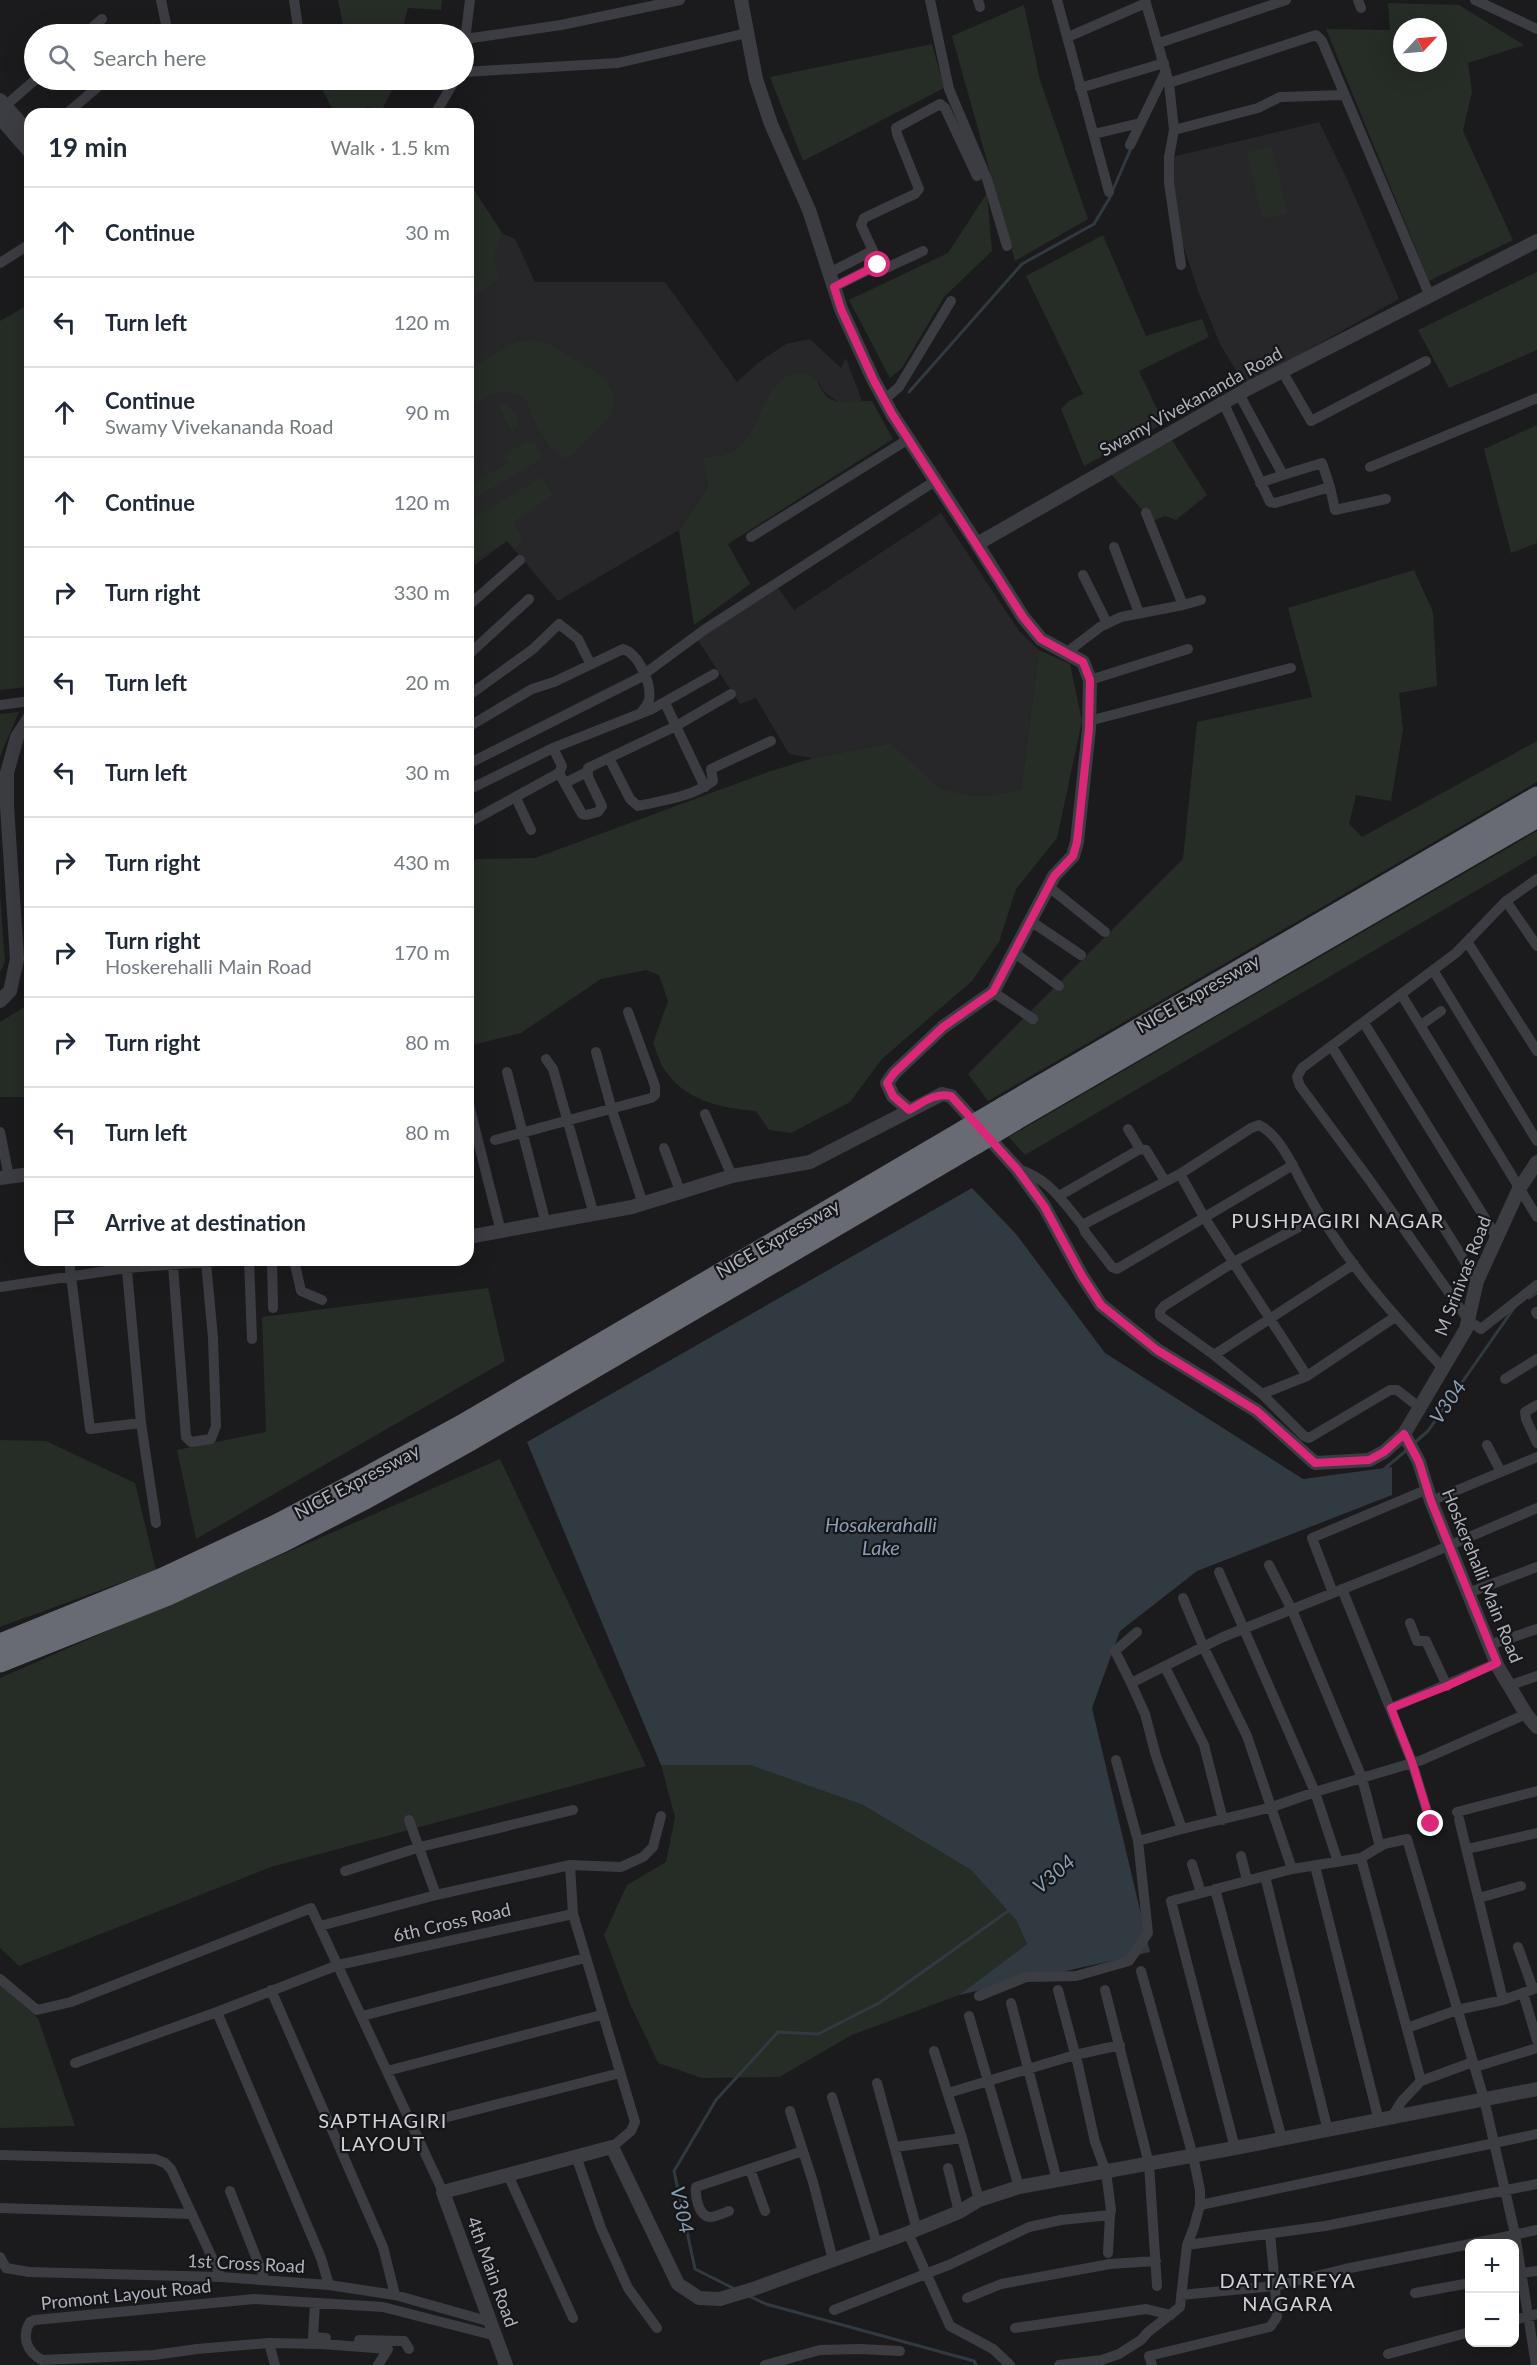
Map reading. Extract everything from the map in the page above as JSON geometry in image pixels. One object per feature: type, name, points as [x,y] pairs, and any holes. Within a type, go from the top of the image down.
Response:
[{"type":"highway","name":"NICE Expressway","points":[[0,1662],[168,1595],[284,1541],[471,1440],[1537,796]]},
{"type":"highway","name":"NICE Expressway","points":[[1010,1113],[1537,817]]},
{"type":"highway","name":"NICE Expressway","points":[[0,1644],[163,1578],[276,1525],[462,1425],[971,1136]]},
{"type":"street","points":[[161,0],[166,24]]},
{"type":"street","points":[[294,0],[298,24]]},
{"type":"street","points":[[467,24],[470,0]]},
{"type":"street","points":[[474,41],[680,0]]},
{"type":"street","points":[[741,0],[756,79],[771,124],[809,210],[841,309],[884,400],[907,440],[1023,617],[1041,639],[1083,662],[1090,680],[1089,720],[1077,842],[1073,856],[1054,876],[1032,922],[993,992],[943,1027],[894,1073],[887,1083],[893,1096],[909,1110]]},
{"type":"street","points":[[930,0],[949,88],[987,179],[1007,246]]},
{"type":"street","points":[[1159,43],[1286,0]]},
{"type":"street","points":[[1475,0],[1537,28]]},
{"type":"street","points":[[1060,1],[1080,88],[1109,192]]},
{"type":"street","points":[[1068,37],[1145,2],[1169,83],[1174,130],[1169,157],[1169,183],[1181,265]]},
{"type":"street","points":[[96,24],[102,19]]},
{"type":"street","points":[[474,71],[618,63],[747,33]]},
{"type":"street","points":[[1169,83],[1316,35],[1322,41],[1430,294]]},
{"type":"street","points":[[1080,88],[1165,67]]},
{"type":"street","points":[[1130,145],[1165,67]]},
{"type":"street","points":[[2,108],[24,89]]},
{"type":"street","points":[[73,108],[94,90]]},
{"type":"street","points":[[439,108],[449,90]]},
{"type":"street","points":[[1174,130],[1258,108],[1280,98],[1345,95]]},
{"type":"street","points":[[923,251],[884,270],[878,265],[861,225],[862,220],[915,194],[919,189],[896,128],[940,104],[945,108],[977,176]]},
{"type":"street","points":[[2,108],[24,128]]},
{"type":"street","points":[[2,108],[24,143]]},
{"type":"street","points":[[1094,134],[1136,123]]},
{"type":"street","name":"Swamy Vivekananda Road","points":[[977,544],[1223,402],[1537,241]]},
{"type":"street","points":[[0,263],[24,248]]},
{"type":"street","points":[[829,273],[872,251]]},
{"type":"street","points":[[834,287],[878,265]]},
{"type":"street","points":[[884,400],[899,387],[951,301]]},
{"type":"street","points":[[1282,371],[1311,422],[1426,361]]},
{"type":"street","points":[[1239,394],[1283,475]]},
{"type":"street","points":[[1370,467],[1537,398]]},
{"type":"street","points":[[1223,402],[1270,502],[1275,503],[1330,487]]},
{"type":"street","points":[[1238,432],[1255,423]]},
{"type":"street","points":[[751,537],[907,440]]},
{"type":"street","points":[[1260,483],[1322,463],[1335,510],[1386,499]]},
{"type":"street","points":[[474,761],[639,678],[704,630],[936,481]]},
{"type":"street","points":[[1146,513],[1183,604]]},
{"type":"street","points":[[1114,547],[1139,613]]},
{"type":"street","points":[[474,601],[520,560]]},
{"type":"street","points":[[1083,576],[1107,623]]},
{"type":"street","points":[[474,650],[530,599]]},
{"type":"street","points":[[1066,654],[1107,623],[1120,617],[1201,600]]},
{"type":"street","points":[[474,692],[533,649],[559,624],[578,639],[590,663]]},
{"type":"street","points":[[474,723],[532,689],[554,682],[623,649],[629,651],[646,673],[649,701],[641,713]]},
{"type":"street","points":[[1090,680],[1188,649]]},
{"type":"street","points":[[1089,720],[1291,668]]},
{"type":"street","points":[[474,787],[553,748],[665,703],[714,675]]},
{"type":"street","points":[[474,819],[562,778],[587,772],[588,768],[676,726],[731,694]]},
{"type":"street","points":[[0,705],[24,702]]},
{"type":"street","points":[[665,703],[705,787]]},
{"type":"street","points":[[0,1001],[10,992],[17,958],[6,806],[7,773],[17,737],[24,726]]},
{"type":"street","points":[[609,758],[630,800],[638,806],[692,793],[705,787],[713,781],[711,769],[771,741]]},
{"type":"street","points":[[553,748],[562,766],[562,778],[582,814],[586,815],[598,812],[602,806],[587,772]]},
{"type":"street","points":[[516,798],[531,831]]},
{"type":"street","points":[[1537,879],[1506,901],[1468,942],[1365,1023],[1302,1068],[1297,1077],[1300,1086],[1469,1321],[1481,1329],[1537,1285]]},
{"type":"street","points":[[1049,887],[1105,932]]},
{"type":"street","points":[[1506,901],[1537,946]]},
{"type":"street","points":[[1032,922],[1081,955]]},
{"type":"street","points":[[1468,942],[1537,1051]]},
{"type":"street","points":[[1015,953],[1059,986]]},
{"type":"street","points":[[1433,970],[1537,1142]]},
{"type":"street","points":[[993,992],[1034,1019]]},
{"type":"street","points":[[1401,994],[1537,1217]]},
{"type":"street","points":[[1421,1025],[1441,1011]]},
{"type":"street","points":[[495,1140],[651,1098],[656,1090],[628,1012]]},
{"type":"street","points":[[1365,1023],[1496,1236]]},
{"type":"street","points":[[1332,1047],[1477,1281]]},
{"type":"street","points":[[596,1052],[612,1110],[643,1204]]},
{"type":"street","points":[[546,1059],[553,1069],[594,1215]]},
{"type":"street","points":[[507,1072],[546,1224]]},
{"type":"street","points":[[474,1236],[594,1215],[643,1204],[732,1176],[810,1162],[873,1131],[934,1096],[942,1094],[951,1096],[1017,1169],[1044,1206],[1082,1276],[1101,1305],[1157,1350],[1257,1411],[1315,1463],[1369,1460],[1407,1438]]},
{"type":"street","points":[[705,1114],[732,1176]]},
{"type":"street","points":[[474,1125],[501,1232]]},
{"type":"street","points":[[1083,1226],[1180,1174],[1259,1125],[1268,1130],[1293,1165],[1319,1216],[1370,1287],[1443,1368]]},
{"type":"street","points":[[1128,1129],[1140,1149]]},
{"type":"street","points":[[0,1132],[4,1177],[24,1175]]},
{"type":"street","points":[[664,1148],[680,1191]]},
{"type":"street","points":[[1059,1196],[1140,1149],[1146,1150],[1165,1181]]},
{"type":"street","name":"M Srinivas Road","points":[[1407,1438],[1419,1407],[1466,1329],[1477,1281],[1496,1236],[1519,1189],[1537,1162]]},
{"type":"street","points":[[1017,1169],[1033,1173],[1059,1196],[1083,1226],[1084,1232],[1112,1267],[1117,1269],[1293,1165]]},
{"type":"street","points":[[1180,1174],[1204,1217],[1307,1376]]},
{"type":"street","points":[[1319,1216],[1234,1262],[1164,1306],[1160,1311],[1160,1316],[1214,1355],[1262,1394],[1304,1436],[1309,1438],[1390,1390],[1397,1390],[1419,1407]]},
{"type":"street","points":[[1214,1355],[1354,1264]]},
{"type":"street","points":[[70,1266],[90,1429],[141,1423]]},
{"type":"street","points":[[0,1287],[71,1278],[118,1266]]},
{"type":"street","points":[[126,1266],[141,1423],[156,1523]]},
{"type":"street","points":[[173,1266],[186,1437],[191,1442],[211,1439],[216,1426],[213,1338],[206,1266]]},
{"type":"street","points":[[249,1266],[252,1338]]},
{"type":"street","points":[[272,1266],[273,1308]]},
{"type":"street","points":[[295,1266],[301,1291],[322,1300]]},
{"type":"street","points":[[1262,1394],[1307,1376],[1395,1317]]},
{"type":"street","points":[[1505,1379],[1537,1359]]},
{"type":"street","points":[[1537,1405],[1525,1412],[1537,1443]]},
{"type":"street","name":"Hoskerehalli Main Road","points":[[1407,1438],[1419,1462],[1429,1495],[1497,1663],[1508,1686],[1526,1714],[1537,1726]]},
{"type":"street","points":[[1487,1445],[1501,1472]]},
{"type":"street","points":[[1431,1824],[1412,1762],[1391,1708],[1312,1538],[1429,1495],[1501,1472],[1537,1457]]},
{"type":"street","points":[[1131,1683],[1245,1628],[1537,1508]]},
{"type":"street","points":[[1269,1565],[1292,1610],[1362,1778],[1380,1847]]},
{"type":"street","points":[[1468,1593],[1537,1567]]},
{"type":"street","points":[[1219,1572],[1315,1792],[1338,1862]]},
{"type":"street","points":[[1183,1598],[1204,1648],[1247,1736],[1292,1869]]},
{"type":"street","points":[[1410,1623],[1417,1641],[1426,1641],[1447,1686]]},
{"type":"street","points":[[1489,1645],[1537,1629]]},
{"type":"street","points":[[1137,1632],[1115,1651],[1145,1714],[1156,1756],[1182,1829]]},
{"type":"street","points":[[1391,1708],[1497,1663]]},
{"type":"street","points":[[1164,1667],[1204,1745],[1222,1820]]},
{"type":"street","points":[[1508,1686],[1537,1676]]},
{"type":"street","points":[[1138,1841],[1272,1808],[1315,1792],[1422,1760],[1526,1714]]},
{"type":"street","points":[[979,1996],[1026,1977],[1076,1976],[1129,1961],[1148,1933],[1138,1841],[1116,1760]]},
{"type":"street","points":[[1503,2000],[1458,1815],[1537,1791]]},
{"type":"street","points":[[345,1871],[420,1847],[573,1810]]},
{"type":"street","points":[[320,1926],[436,1895],[570,1865],[621,1867],[643,1857],[653,1846],[661,1816]]},
{"type":"street","points":[[409,1820],[436,1895]]},
{"type":"street","points":[[1467,1849],[1537,1833]]},
{"type":"street","points":[[1235,2148],[1171,1901],[1292,1869],[1361,1858],[1380,1847],[1407,1839],[1484,2099],[1515,2239]]},
{"type":"street","points":[[1241,1856],[1247,1880]]},
{"type":"street","points":[[1361,1858],[1421,2081]]},
{"type":"street","points":[[1192,1864],[1201,1893]]},
{"type":"street","points":[[0,1979],[37,2010],[71,2002],[311,1908],[443,2192],[612,2147],[631,2131],[635,2122],[601,2015],[573,1914],[570,1865]]},
{"type":"street","points":[[1315,1866],[1385,2120]]},
{"type":"street","points":[[1265,1876],[1328,2131]]},
{"type":"street","points":[[1479,1898],[1521,1886]]},
{"type":"street","points":[[1215,1889],[1282,2139]]},
{"type":"street","name":"6th Cross Road","points":[[75,2063],[338,1965],[573,1914]]},
{"type":"street","points":[[1518,1947],[1531,1990],[1537,2040]]},
{"type":"street","points":[[362,2016],[585,1958]]},
{"type":"street","points":[[1062,2365],[1102,2360],[1119,2354],[1141,2340],[1179,2307],[1187,2245],[1200,2205],[1200,2190],[1193,2156],[1141,1971]]},
{"type":"street","points":[[272,1990],[383,2247],[395,2295]]},
{"type":"street","points":[[1058,1990],[1076,2055],[1095,2142],[1106,2172],[1112,2210],[1108,2253]]},
{"type":"street","points":[[1105,1990],[1149,2164],[1157,2286]]},
{"type":"street","points":[[1407,2028],[1457,2010],[1503,2000],[1531,1990]]},
{"type":"street","points":[[1011,2003],[1057,2180]]},
{"type":"street","points":[[217,2012],[321,2258],[328,2285]]},
{"type":"street","points":[[387,2071],[601,2015]]},
{"type":"street","points":[[969,2016],[1019,2187]]},
{"type":"street","points":[[948,2093],[1029,2068],[1120,2045]]},
{"type":"street","points":[[1385,2120],[1421,2081],[1537,2048]]},
{"type":"street","points":[[934,2051],[979,2200]]},
{"type":"street","points":[[412,2126],[620,2073]]},
{"type":"street","points":[[877,2083],[895,2147],[912,2231],[924,2274],[950,2326],[993,2349],[1010,2365]]},
{"type":"street","points":[[612,2147],[678,2284],[699,2298],[720,2299],[912,2231],[979,2200],[1019,2187],[1328,2131],[1537,2089]]},
{"type":"street","points":[[832,2097],[877,2244]]},
{"type":"street","points":[[790,2111],[833,2260]]},
{"type":"street","points":[[1200,2205],[1537,2134]]},
{"type":"street","points":[[895,2147],[962,2138]]},
{"type":"street","points":[[729,2211],[711,2217],[706,2216],[702,2213],[695,2194],[696,2187],[803,2151]]},
{"type":"street","points":[[0,2155],[155,2159],[165,2163],[171,2169],[221,2277]]},
{"type":"street","points":[[576,2156],[601,2228],[628,2288],[657,2328]]},
{"type":"street","points":[[948,2168],[959,2211]]},
{"type":"street","points":[[750,2169],[765,2211]]},
{"type":"street","points":[[508,2175],[573,2318]]},
{"type":"street","points":[[1187,2245],[1366,2218],[1537,2184]]},
{"type":"street","points":[[230,2191],[265,2280]]},
{"type":"street","name":"4th Main Road","points":[[443,2192],[506,2365]]},
{"type":"street","points":[[0,2208],[192,2214]]},
{"type":"street","points":[[834,2310],[951,2264],[1029,2227],[1061,2220],[1110,2215]]},
{"type":"street","points":[[1492,2239],[1537,2230]]},
{"type":"street","points":[[1141,2340],[1151,2361],[1270,2327],[1277,2318],[1270,2234]]},
{"type":"street","points":[[1181,2295],[1275,2286],[1345,2269],[1465,2245]]},
{"type":"street","name":"1st Cross Road","points":[[0,2258],[6,2268],[29,2272],[221,2277],[328,2285],[395,2295],[491,2322]]},
{"type":"street","points":[[967,2298],[1001,2283],[1110,2264],[1156,2261]]},
{"type":"street","points":[[1519,2273],[1537,2271]]},
{"type":"street","points":[[1519,2276],[1533,2315],[1537,2364],[1530,2365]]},
{"type":"street","points":[[1415,2293],[1465,2284]]},
{"type":"street","name":"Promont Layout Road","points":[[269,2343],[219,2346],[154,2355],[42,2360],[30,2352],[26,2331],[30,2322],[35,2320],[254,2299],[383,2307],[496,2336]]},
{"type":"street","points":[[315,2303],[312,2337],[404,2341],[409,2349]]},
{"type":"street","points":[[1015,2328],[1146,2309],[1171,2315]]},
{"type":"street","points":[[1388,2354],[1465,2333]]},
{"type":"street","points":[[275,2365],[269,2343],[388,2349],[378,2365]]},
{"type":"street","points":[[765,2365],[820,2350],[900,2351]]},
{"type":"shaded area","points":[[338,0],[442,0],[441,10],[408,8],[404,24],[343,24]]},
{"type":"shaded area","points":[[1388,3],[1459,5],[1524,45],[1468,63],[1472,92],[1463,131],[1513,240],[1429,281],[1326,29],[1390,30]]},
{"type":"shaded area","points":[[1024,5],[1040,80],[1088,219],[1015,261],[952,36]]},
{"type":"shaded area","points":[[932,44],[944,88],[803,161],[770,77]]},
{"type":"shaded area","points":[[322,90],[392,90],[383,108],[332,108]]},
{"type":"shaded area","points":[[1319,122],[1348,181],[1399,299],[1245,385],[1220,344],[1198,291],[1175,219],[1172,157]]},
{"type":"shaded area","points":[[1272,146],[1287,213],[1262,219],[1247,152]]},
{"type":"shaded area","points":[[474,190],[502,233],[515,239],[535,282],[665,282],[737,382],[759,362],[786,344],[810,339],[841,368],[846,358],[862,401],[850,404],[838,402],[823,391],[817,379],[796,373],[790,375],[767,400],[752,432],[744,443],[728,454],[712,458],[708,486],[679,530],[558,601],[507,541],[474,566]]},
{"type":"shaded area","points":[[474,190],[502,233],[494,256],[499,279],[474,297]]},
{"type":"shaded area","points":[[987,193],[992,251],[944,297],[902,368],[890,378],[849,300],[948,253]]},
{"type":"shaded area","points":[[1103,235],[1146,336],[1202,319],[1209,337],[1139,371],[1164,423],[1084,466],[1061,409],[1070,400],[1083,394],[1026,276]]},
{"type":"shaded area","points":[[1537,272],[1537,350],[1449,388],[1418,330]]},
{"type":"shaded area","points":[[24,307],[24,687],[0,690],[0,321]]},
{"type":"shaded area","points":[[531,340],[551,345],[604,377],[614,394],[612,413],[574,454],[563,458],[557,451],[551,449],[528,405],[515,393],[502,392],[476,403],[474,400],[474,366],[516,342]]},
{"type":"shaded area","points":[[801,372],[817,379],[821,389],[833,400],[839,402],[872,401],[893,439],[728,544],[750,584],[694,625],[679,530],[708,486],[704,457],[725,454],[740,446],[750,433],[774,388],[785,377]]},
{"type":"shaded area","points":[[497,404],[506,404],[516,412],[518,425],[513,433]]},
{"type":"shaded area","points":[[1537,425],[1537,543],[1511,553],[1484,449]]},
{"type":"shaded area","points":[[1172,440],[1207,495],[1176,520],[1165,516],[1152,521],[1111,474]]},
{"type":"shaded area","points":[[526,442],[535,443],[541,455],[540,460],[474,498],[474,483],[488,475],[483,466],[486,464],[491,473],[509,463],[504,454]]},
{"type":"shaded area","points":[[542,477],[553,495],[514,522],[523,541],[514,549],[507,541],[474,560],[474,517]]},
{"type":"shaded area","points":[[941,513],[1019,631],[1039,650],[1021,789],[994,795],[971,796],[938,788],[891,743],[813,758],[789,754],[756,698],[740,704],[697,639],[778,588],[794,610]]},
{"type":"shaded area","points":[[1414,570],[1433,612],[1437,686],[1399,693],[1403,730],[1391,801],[1356,795],[1349,824],[1362,837],[1537,741],[1537,782],[988,1101],[968,1074],[1183,859],[1197,722],[1312,697],[1288,608]]},
{"type":"shaded area","points":[[1039,650],[1070,664],[1082,721],[1057,838],[1016,889],[999,942],[972,981],[882,1059],[850,1102],[791,1133],[769,1130],[756,1111],[707,1102],[685,1091],[676,1083],[665,1070],[653,1043],[668,1001],[659,975],[646,970],[601,979],[521,1033],[474,1045],[474,860],[535,858],[768,772],[813,758],[891,743],[939,788],[971,796],[994,795],[1021,789]]},
{"type":"shaded area","points":[[19,712],[0,756],[0,714]]},
{"type":"shaded area","points":[[1537,831],[1537,855],[1025,1155],[1009,1137]]},
{"type":"shaded area","points":[[0,894],[5,962],[0,972]]},
{"type":"shaded area","points":[[24,1007],[24,1097],[0,1097],[0,1022]]},
{"type":"shaded area","points":[[488,1288],[505,1361],[196,1539],[177,1450],[266,1432],[262,1317]]},
{"type":"shaded area","points":[[0,1440],[46,1441],[135,1483],[156,1570],[0,1627]]},
{"type":"shaded area","points":[[500,1459],[646,1766],[271,1867],[19,1966],[0,1948],[0,1678]]},
{"type":"shaded area","points":[[661,1765],[750,1765],[863,1805],[971,1870],[1016,1920],[1027,1944],[959,1995],[852,2035],[779,2077],[702,2078],[658,2063],[630,2004],[604,1935],[627,1885],[666,1862],[675,1817]]},
{"type":"shaded area","points":[[0,1985],[38,2018],[75,2126],[0,2128]]},
{"type":"water","name":"Hosakerahalli Lake","points":[[972,1188],[1016,1234],[1105,1353],[1303,1479],[1392,1467],[1392,1495],[1197,1571],[1120,1631],[1092,1708],[1150,1952],[959,1995],[1027,1944],[1016,1920],[971,1870],[863,1805],[750,1765],[661,1765],[527,1442]]},
{"type":"waterway","points":[[909,392],[1022,264],[1094,224],[1109,199],[1132,146]]},
{"type":"waterway","name":"V304","points":[[1529,1298],[1537,1293]]},
{"type":"waterway","name":"V304","points":[[1413,1444],[1428,1431],[1514,1308]]},
{"type":"waterway","name":"V304","points":[[1383,1470],[1408,1449]]},
{"type":"waterway","name":"V304","points":[[735,2289],[695,2269],[674,2171],[716,2100],[778,2032],[818,2034],[879,2003],[1011,1909]]},
{"type":"waterway","name":"V304","points":[[749,2296],[766,2304],[974,2361],[976,2365]]},
{"type":"district","name":"PUSHPAGIRI NAGAR","points":[[1338,1221]]},
{"type":"district","name":"SAPTHAGIRI LAYOUT","points":[[383,2132]]},
{"type":"district","name":"DATTATREYA NAGARA","points":[[1288,2292]]},
{"type":"route","points":[[878,265],[834,287],[841,309],[873,379],[907,440],[1023,617],[1041,639],[1083,662],[1090,680],[1089,729],[1077,842],[1073,856],[1054,876],[1000,983],[993,992],[943,1027],[894,1073],[887,1083],[893,1096],[909,1110],[934,1096],[942,1094],[951,1096],[1017,1169],[1044,1206],[1082,1276],[1101,1305],[1157,1350],[1257,1411],[1315,1463],[1369,1460],[1384,1452],[1404,1434],[1419,1462],[1431,1501],[1497,1663],[1391,1708],[1412,1762],[1431,1824]]}]
